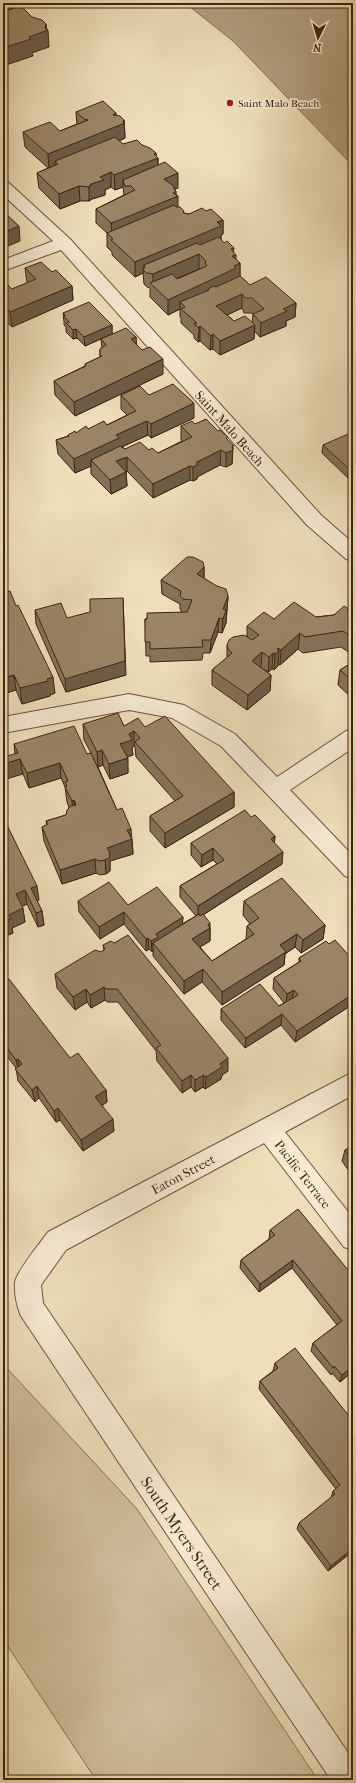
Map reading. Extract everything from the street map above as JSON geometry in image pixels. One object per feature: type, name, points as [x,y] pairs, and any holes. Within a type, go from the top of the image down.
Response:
[{"type":"street","name":"Saint Malo Beach","points":[[3,186],[64,243],[314,520],[353,554]]},
{"type":"street","points":[[3,266],[64,243]]},
{"type":"street","points":[[3,725],[129,702],[177,711],[228,740],[353,870]]},
{"type":"street","points":[[275,789],[353,737]]},
{"type":"street","name":"Eaton Street","points":[[28,1282],[58,1241],[353,1083]]},
{"type":"street","name":"Pacific Terrace","points":[[268,1129],[353,1238]]},
{"type":"street","name":"South Myers Street","points":[[28,1282],[30,1307],[349,1780]]},
{"type":"shaded area","points":[[185,3],[353,3],[353,166],[233,41]]},
{"type":"shaded area","points":[[3,1364],[137,1509],[318,1780],[96,1780],[3,1639]]},
{"type":"building","points":[[21,6],[32,17],[42,20],[46,24],[45,28],[48,30],[29,37],[31,39],[3,48],[3,12]]},
{"type":"building","points":[[103,101],[116,113],[113,115],[120,116],[125,123],[48,154],[23,132],[50,122],[60,131],[88,120],[84,119],[76,112]]},
{"type":"building","points":[[115,137],[123,144],[137,140],[142,145],[150,148],[156,153],[154,154],[158,158],[114,175],[111,172],[100,177],[104,180],[91,184],[89,187],[79,186],[59,194],[37,173],[58,164],[55,161]]},
{"type":"building","points":[[165,162],[178,173],[164,179],[175,187],[173,188],[176,191],[173,193],[178,196],[111,223],[96,209],[135,190],[131,186],[125,186],[123,180]]},
{"type":"building","points":[[174,205],[176,207],[180,207],[184,211],[183,213],[189,214],[202,208],[206,211],[211,209],[223,220],[217,222],[221,226],[135,262],[111,240],[113,239],[107,233]]},
{"type":"building","points":[[3,211],[19,226],[3,233]]},
{"type":"building","points":[[219,237],[224,243],[227,241],[234,248],[231,249],[236,255],[232,256],[240,263],[234,266],[236,268],[168,300],[150,283],[172,274],[177,279],[207,266],[205,263],[206,261],[199,254],[153,274],[147,273],[143,270],[145,267],[144,265],[197,243],[200,245]]},
{"type":"building","points":[[41,262],[52,272],[56,270],[72,286],[10,312],[4,305],[3,306],[3,280],[12,289],[36,279],[25,268]]},
{"type":"building","points":[[240,276],[250,285],[266,277],[296,303],[283,309],[287,311],[261,323],[253,314],[264,309],[252,298],[245,298],[242,294],[216,306],[234,321],[245,316],[255,325],[220,341],[213,334],[211,336],[200,326],[199,328],[194,324],[197,323],[181,309],[185,307],[180,302]]},
{"type":"building","points":[[89,302],[112,325],[84,337],[76,329],[73,330],[66,323],[69,322],[63,313]]},
{"type":"building","points":[[126,328],[136,337],[131,339],[142,350],[150,347],[163,359],[74,402],[54,381],[86,366],[85,364],[102,356],[100,355],[100,349],[106,345],[101,339]]},
{"type":"building","points":[[173,384],[194,403],[151,424],[147,421],[116,435],[119,438],[74,459],[56,440],[69,436],[68,435],[75,431],[76,433],[86,426],[88,429],[104,421],[107,425],[136,411],[121,395],[140,386],[149,395]]},
{"type":"building","points":[[206,419],[218,431],[220,430],[228,437],[226,438],[233,445],[233,450],[226,453],[221,450],[197,462],[197,465],[193,467],[190,466],[153,484],[127,457],[116,461],[126,472],[110,480],[91,460],[120,446],[125,449],[140,442],[149,450],[152,448],[158,453],[192,437],[181,426],[192,421],[195,424]]},
{"type":"building","points":[[348,434],[353,439],[353,467],[349,469],[323,445]]},
{"type":"building","points":[[187,557],[193,557],[203,562],[204,567],[197,574],[217,586],[226,589],[228,596],[223,609],[226,610],[223,619],[219,618],[211,640],[202,640],[203,647],[150,649],[150,642],[145,642],[145,619],[147,619],[147,613],[187,612],[192,600],[183,599],[180,596],[181,591],[161,580]]},
{"type":"building","points":[[10,591],[16,606],[18,605],[53,677],[47,679],[48,681],[20,688],[14,675],[3,678],[3,593]]},
{"type":"building","points":[[123,598],[125,661],[65,679],[35,610],[61,603],[67,618],[90,612],[90,599]]},
{"type":"building","points":[[294,602],[316,617],[334,615],[344,606],[350,610],[353,607],[353,638],[343,631],[305,637],[300,633],[281,650],[278,648],[277,649],[279,650],[275,654],[273,653],[269,657],[262,652],[252,661],[271,675],[248,695],[212,670],[232,653],[228,649],[227,645],[229,640],[233,637],[244,635],[252,640],[259,635],[247,626],[264,612],[274,619]]},
{"type":"building","points":[[353,662],[353,681],[340,670]]},
{"type":"building","points":[[118,713],[124,726],[138,718],[145,727],[165,716],[234,792],[165,833],[150,816],[183,796],[135,742],[140,738],[134,731],[129,734],[132,740],[120,744],[128,758],[109,764],[102,750],[97,752],[83,724]]},
{"type":"building","points":[[74,726],[87,754],[91,753],[117,810],[122,808],[131,829],[127,830],[132,839],[107,848],[110,857],[105,860],[99,861],[95,859],[60,870],[42,827],[48,824],[46,821],[66,815],[67,810],[71,806],[76,805],[74,800],[72,801],[65,787],[67,786],[65,782],[68,781],[60,763],[27,773],[20,759],[3,764],[3,757],[18,753],[14,744]]},
{"type":"building","points":[[245,810],[251,817],[255,815],[275,836],[271,839],[283,852],[198,906],[180,886],[224,860],[213,848],[202,855],[191,843]]},
{"type":"building","points":[[3,817],[37,886],[31,888],[42,911],[36,913],[25,890],[16,894],[23,908],[9,915],[11,919],[3,922]]},
{"type":"building","points":[[282,878],[325,925],[303,940],[297,934],[280,945],[286,952],[222,992],[203,969],[184,981],[153,943],[199,914],[200,916],[203,914],[210,923],[208,925],[210,928],[192,939],[212,961],[254,934],[247,926],[259,918],[244,901]]},
{"type":"building","points":[[109,882],[128,905],[157,887],[183,917],[156,934],[158,937],[151,941],[148,938],[146,939],[124,912],[99,927],[78,901]]},
{"type":"building","points":[[128,935],[228,1058],[220,1064],[222,1067],[206,1077],[204,1075],[195,1080],[191,1075],[182,1081],[156,1048],[161,1045],[117,989],[106,989],[104,987],[90,995],[86,989],[73,997],[55,974],[95,950],[101,952],[105,949],[103,945],[111,941],[114,943]]},
{"type":"building","points":[[335,940],[353,960],[353,963],[349,966],[353,971],[353,994],[297,1031],[282,1014],[246,1038],[221,1009],[260,984],[279,1006],[298,995],[294,990],[287,994],[274,978],[301,961],[299,958],[326,941],[329,944]]},
{"type":"building","points":[[9,979],[70,1058],[78,1053],[106,1090],[95,1097],[113,1119],[81,1140],[58,1108],[54,1111],[37,1086],[32,1090],[15,1069],[22,1064],[18,1059],[16,1060],[3,1042],[3,983]]},
{"type":"building","points":[[353,1146],[353,1161],[345,1150]]},
{"type":"building","points":[[298,1209],[353,1276],[353,1366],[342,1375],[334,1366],[333,1368],[313,1343],[342,1321],[293,1260],[260,1284],[241,1260],[275,1235],[270,1230]]},
{"type":"building","points":[[295,1348],[353,1421],[353,1548],[331,1566],[299,1523],[335,1494],[333,1491],[340,1485],[260,1381],[278,1368],[275,1363]]},
{"type":"place","name":"Saint Malo Beach","points":[[230,103]]}]
